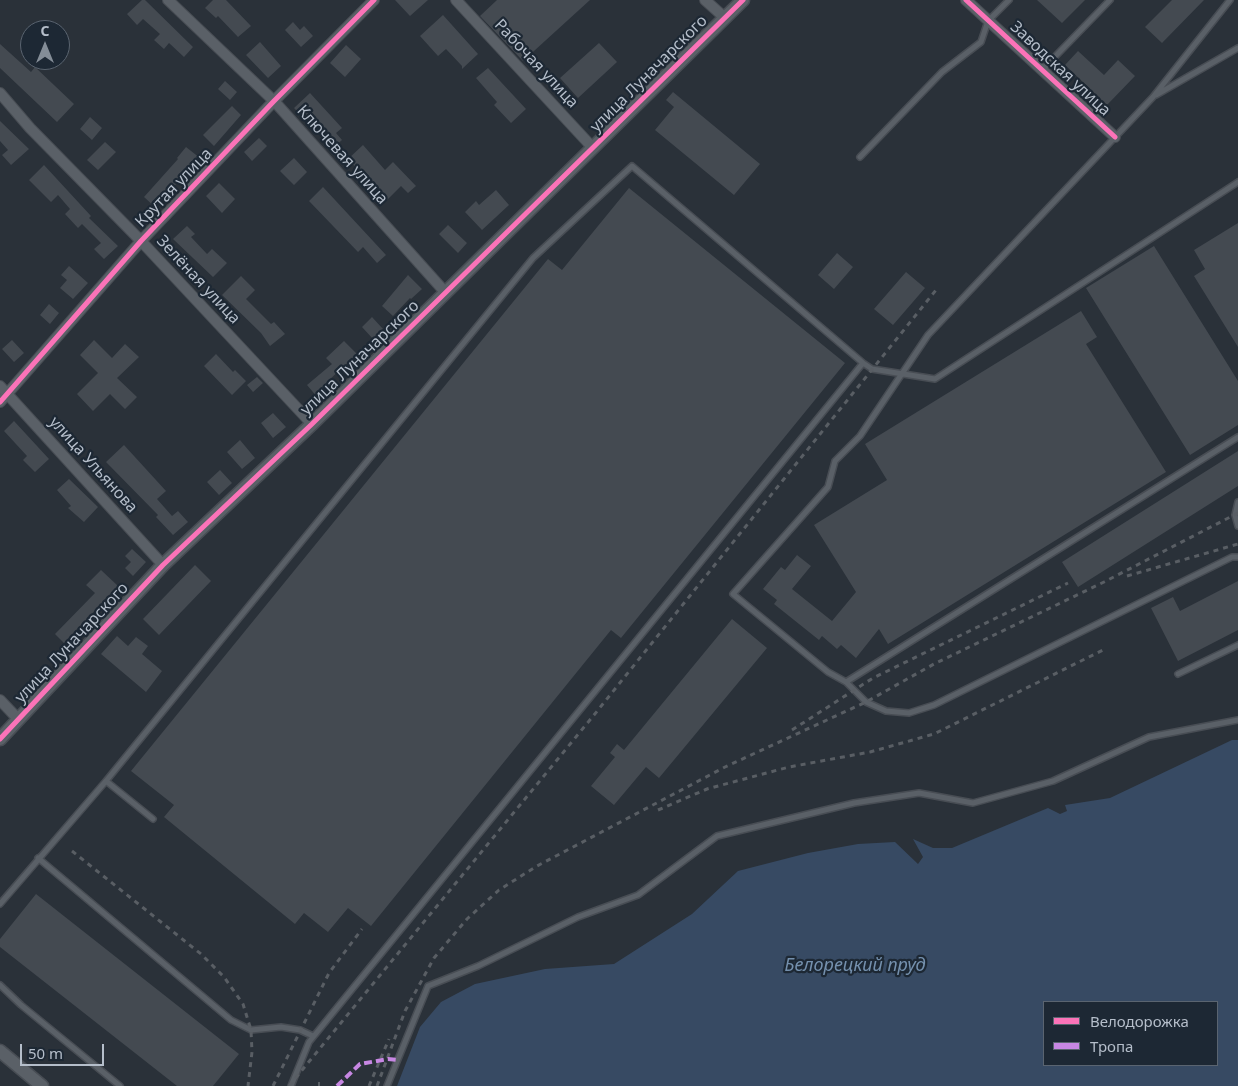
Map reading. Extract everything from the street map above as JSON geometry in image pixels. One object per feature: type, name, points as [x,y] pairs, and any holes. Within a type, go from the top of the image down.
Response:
[{"type":"street","name":"Ключевая улица","points":[[168,0],[274,101],[445,292]]},
{"type":"street","name":"Крутая улица","points":[[3,394],[141,241],[274,101],[374,0]]},
{"type":"street","name":"Рабочая улица","points":[[456,0],[593,148]]},
{"type":"street","points":[[705,0],[724,17]]},
{"type":"street","name":"улица Луначарского","points":[[0,739],[163,564],[312,424],[742,0]]},
{"type":"street","name":"Заводская улица","points":[[966,0],[1115,137]]},
{"type":"street","name":"Зелёная улица","points":[[0,93],[30,128],[141,241],[312,424]]},
{"type":"street","name":"улица Ульянова","points":[[3,394],[163,564]]},
{"type":"street","points":[[0,700],[18,719]]},
{"type":"street","points":[[0,1051],[42,1086]]},
{"type":"lane","points":[[860,157],[942,72],[981,42],[988,21],[1009,0]]},
{"type":"lane","points":[[1043,69],[1110,0]]},
{"type":"lane","points":[[1230,0],[1153,97],[957,302],[928,335],[860,436],[836,462],[828,487],[733,594],[828,672],[846,682],[866,702],[886,711],[908,713],[934,705],[1232,557],[1238,557]]},
{"type":"lane","points":[[1153,97],[1238,48]]},
{"type":"lane","points":[[0,904],[106,781],[533,258],[632,166],[863,363],[872,369],[935,379],[1238,182]]},
{"type":"lane","points":[[292,1086],[308,1042],[863,363]]},
{"type":"lane","points":[[846,682],[1238,437]]},
{"type":"lane","points":[[1238,502],[1235,515],[1238,526]]},
{"type":"lane","points":[[1178,674],[1238,645]]},
{"type":"lane","points":[[387,1086],[428,986],[478,966],[578,918],[638,895],[717,836],[854,803],[920,792],[973,803],[1053,781],[1149,737],[1238,720]]},
{"type":"lane","points":[[106,781],[153,819]]},
{"type":"lane","points":[[38,858],[231,1020],[251,1030],[281,1027],[300,1030],[314,1036]]},
{"type":"lane","points":[[0,984],[20,1005],[120,1086]]},
{"type":"path","points":[[319,1078],[319,1086]]},
{"type":"water","name":"Белорецкий пруд","points":[[1232,740],[1238,740],[1238,1086],[397,1086],[420,1027],[441,1002],[475,984],[545,969],[614,964],[692,914],[738,871],[808,853],[858,844],[895,842],[918,864],[923,857],[913,839],[933,848],[952,848],[1048,808],[1060,814],[1067,811],[1065,805],[1110,798]]},
{"type":"building","points":[[142,0],[145,0],[193,47],[184,57],[169,43],[164,49],[154,40],[160,34],[143,19],[137,25],[127,14]]},
{"type":"building","points":[[213,0],[226,0],[251,26],[238,37],[218,16],[216,18],[205,8]]},
{"type":"building","points":[[395,0],[428,0],[410,16]]},
{"type":"building","points":[[497,0],[590,0],[523,61],[480,16]]},
{"type":"building","points":[[1037,0],[1085,0],[1062,23]]},
{"type":"building","points":[[1172,0],[1204,0],[1162,43],[1145,27]]},
{"type":"building","points":[[443,15],[478,54],[462,69],[462,66],[446,49],[438,56],[420,36]]},
{"type":"building","points":[[293,22],[300,30],[304,26],[313,36],[301,47],[285,30]]},
{"type":"building","points":[[260,42],[281,66],[268,78],[246,55]]},
{"type":"building","points":[[599,43],[617,62],[578,98],[560,78]]},
{"type":"building","points":[[0,44],[20,62],[20,70],[29,70],[31,72],[38,70],[74,104],[57,122],[0,68]]},
{"type":"building","points":[[346,45],[361,59],[345,77],[330,63]]},
{"type":"building","points":[[1078,51],[1104,75],[1118,60],[1135,76],[1107,105],[1065,65]]},
{"type":"building","points":[[488,68],[526,109],[511,123],[494,105],[497,102],[476,78]]},
{"type":"building","points":[[225,81],[237,92],[230,100],[218,89]]},
{"type":"building","points":[[673,92],[760,164],[734,195],[655,130],[674,107],[666,100]]},
{"type":"building","points":[[310,93],[342,128],[336,133],[342,140],[333,148],[294,108]]},
{"type":"building","points":[[232,106],[241,115],[214,146],[203,135]]},
{"type":"building","points":[[90,117],[102,128],[92,140],[80,129]]},
{"type":"building","points":[[0,121],[29,149],[11,165],[2,155],[8,150],[0,141]]},
{"type":"building","points":[[259,138],[267,146],[252,161],[244,152]]},
{"type":"building","points":[[105,142],[116,152],[98,170],[87,160]]},
{"type":"building","points":[[363,145],[385,170],[393,162],[416,186],[408,193],[401,186],[386,201],[348,159]]},
{"type":"building","points":[[186,147],[200,158],[155,207],[144,197],[178,159]]},
{"type":"building","points":[[294,158],[307,172],[294,185],[280,171]]},
{"type":"building","points":[[44,165],[91,216],[89,218],[118,246],[104,259],[94,249],[101,243],[82,224],[78,228],[65,214],[70,209],[58,195],[51,202],[29,180]]},
{"type":"building","points":[[219,183],[235,199],[222,213],[206,196]]},
{"type":"building","points":[[323,187],[386,255],[377,263],[363,247],[358,252],[309,201]]},
{"type":"building","points":[[629,188],[845,363],[621,638],[611,630],[371,926],[348,908],[328,932],[304,913],[295,924],[164,817],[174,805],[131,771],[548,259],[562,270]]},
{"type":"building","points":[[496,190],[509,205],[482,230],[465,212],[476,201],[479,205]]},
{"type":"building","points":[[1238,223],[1238,347],[1194,276],[1205,269],[1194,250]]},
{"type":"building","points":[[448,225],[467,243],[458,253],[439,234]]},
{"type":"building","points":[[187,226],[195,234],[191,237],[207,254],[212,249],[227,263],[213,277],[173,239]]},
{"type":"building","points":[[1154,246],[1238,381],[1238,425],[1190,455],[1086,288]]},
{"type":"building","points":[[837,253],[853,267],[834,289],[818,275]]},
{"type":"building","points":[[69,266],[88,283],[73,299],[60,288],[67,280],[61,275]]},
{"type":"building","points":[[906,272],[925,288],[893,325],[874,309]]},
{"type":"building","points":[[408,275],[422,289],[410,298],[393,316],[382,306]]},
{"type":"building","points":[[241,276],[255,290],[246,299],[271,324],[274,322],[285,334],[270,346],[261,333],[222,295]]},
{"type":"building","points":[[49,304],[59,313],[50,324],[40,315]]},
{"type":"building","points":[[1081,311],[1097,337],[1086,344],[1166,472],[888,644],[879,629],[856,658],[841,645],[837,649],[822,636],[819,640],[774,604],[777,600],[763,589],[781,567],[785,570],[797,555],[811,566],[792,589],[832,621],[856,592],[814,525],[887,480],[865,444]]},
{"type":"building","points":[[372,317],[383,329],[373,339],[362,327]]},
{"type":"building","points":[[12,340],[24,353],[14,362],[2,349]]},
{"type":"building","points":[[94,340],[112,358],[125,344],[139,357],[117,378],[137,397],[125,409],[110,394],[93,411],[77,394],[98,373],[80,355]]},
{"type":"building","points":[[344,341],[357,354],[328,381],[332,386],[318,398],[307,385],[332,364],[326,358]]},
{"type":"building","points":[[216,354],[233,372],[235,370],[246,381],[232,395],[204,366]]},
{"type":"building","points":[[257,377],[263,383],[253,392],[247,385]]},
{"type":"building","points":[[273,413],[286,427],[273,438],[261,423]]},
{"type":"building","points":[[14,421],[49,459],[35,472],[23,460],[27,456],[4,431]]},
{"type":"building","points":[[240,440],[255,458],[242,469],[227,452]]},
{"type":"building","points":[[124,445],[166,491],[157,499],[172,516],[178,511],[188,522],[173,535],[156,517],[158,515],[106,462]]},
{"type":"building","points":[[1238,451],[1238,486],[1078,587],[1062,562]]},
{"type":"building","points":[[220,470],[232,483],[219,495],[207,482]]},
{"type":"building","points":[[69,479],[98,507],[84,522],[68,508],[71,506],[57,490]]},
{"type":"building","points":[[132,549],[146,562],[133,576],[125,568],[131,562],[125,556]]},
{"type":"building","points":[[195,565],[211,581],[159,635],[143,619]]},
{"type":"building","points":[[101,570],[118,586],[64,643],[55,634],[95,593],[86,585]]},
{"type":"building","points":[[1238,581],[1238,630],[1178,661],[1151,608],[1173,597],[1180,611]]},
{"type":"building","points":[[732,619],[767,648],[659,778],[646,767],[614,805],[591,786],[615,757],[610,753],[617,744],[624,750]]},
{"type":"building","points":[[117,636],[128,646],[136,637],[148,646],[142,654],[162,671],[146,692],[101,654]]},
{"type":"building","points":[[36,894],[239,1054],[213,1086],[177,1086],[0,947],[0,939]]},
{"type":"railway","points":[[289,1086],[594,715],[936,290]]},
{"type":"railway","points":[[377,1086],[405,1011],[434,958],[467,919],[499,890],[537,866],[725,767],[866,702],[934,664],[1104,582],[1238,513]]},
{"type":"railway","points":[[1127,576],[1238,544]]},
{"type":"railway","points":[[792,730],[873,678],[1068,583]]},
{"type":"railway","points":[[658,810],[707,789],[789,767],[870,752],[934,734],[1105,649]]},
{"type":"railway","points":[[72,851],[201,954],[224,977],[243,1004],[251,1030],[252,1052],[248,1086]]},
{"type":"railway","points":[[273,1086],[329,973],[362,929]]},
{"type":"railway","points":[[369,1086],[389,1039]]},
{"type":"marked path","points":[[337,1086],[360,1064],[388,1059],[397,1060]]},
{"type":"cycle path","points":[[0,402],[141,241],[274,101],[374,0]]},
{"type":"cycle path","points":[[0,739],[163,565],[312,424],[743,0]]},
{"type":"cycle path","points":[[966,0],[1115,137]]}]
